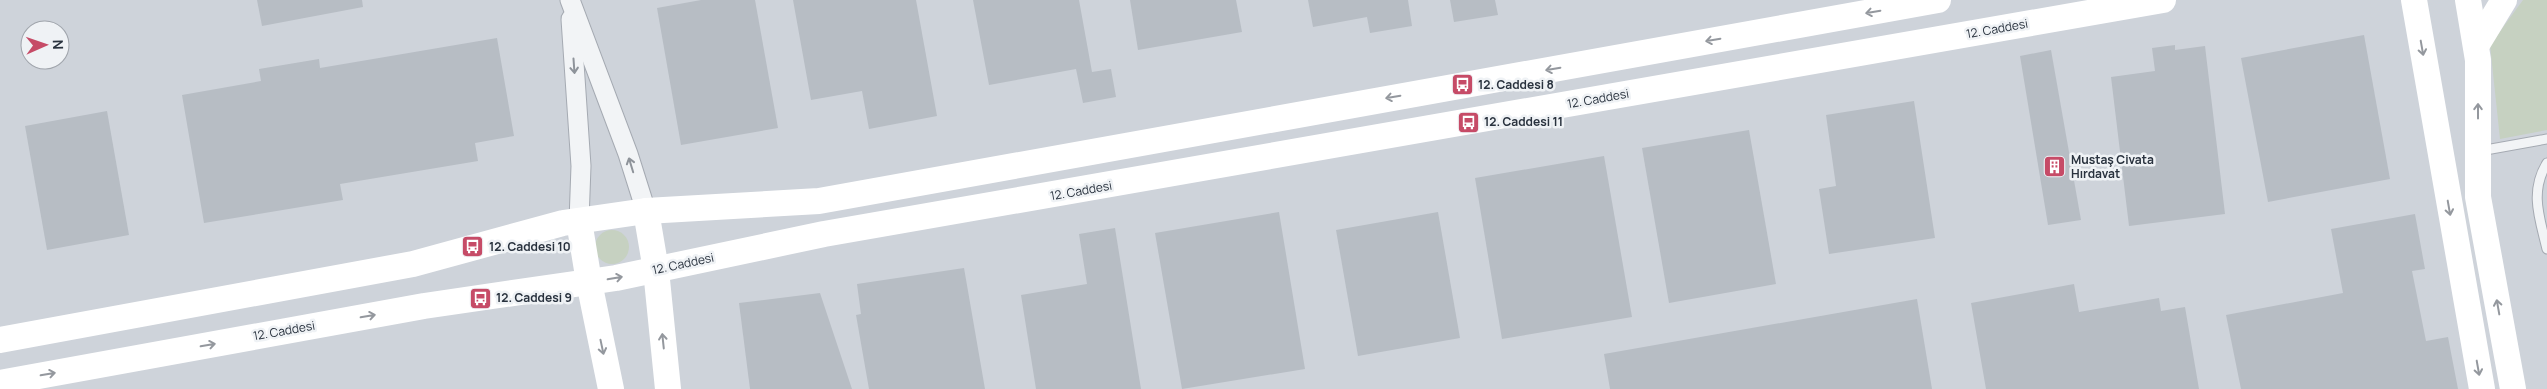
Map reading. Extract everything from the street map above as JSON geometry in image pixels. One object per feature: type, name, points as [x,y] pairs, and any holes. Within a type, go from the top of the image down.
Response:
[{"type":"street","points":[[569,0],[628,154],[646,211],[656,270],[668,389]]},
{"type":"street","points":[[569,0],[581,166],[579,221],[589,282],[611,389]]},
{"type":"street","points":[[0,340],[413,264],[563,223],[646,211],[819,201],[1938,0]]},
{"type":"street","name":"12. Caddesi","points":[[0,383],[424,306],[589,282],[656,270],[824,234],[2163,0]]},
{"type":"street","points":[[2414,0],[2482,389]]},
{"type":"street","points":[[2468,0],[2478,60],[2478,198],[2513,389]]},
{"type":"street","points":[[2476,46],[2504,0]]},
{"type":"lane","points":[[2478,151],[2547,139]]},
{"type":"lane","points":[[2547,163],[2537,182],[2538,208],[2547,250]]},
{"type":"shaded area","points":[[0,0],[2547,0],[2547,389],[0,389]]},
{"type":"green space","points":[[2523,0],[2547,0],[2547,130],[2500,139],[2490,45]]},
{"type":"green space","points":[[612,230],[619,231],[624,235],[628,240],[628,254],[624,259],[619,263],[612,264],[605,263],[600,259],[596,254],[595,247],[596,240],[600,235],[605,231]]},
{"type":"building","points":[[257,0],[362,0],[363,7],[262,26]]},
{"type":"building","points":[[701,0],[755,0],[778,128],[681,145],[657,8]]},
{"type":"building","points":[[793,0],[916,0],[937,116],[869,129],[862,91],[811,100]]},
{"type":"building","points":[[973,0],[1079,0],[1092,72],[1111,69],[1116,97],[1083,103],[1076,69],[989,85]]},
{"type":"building","points":[[1130,0],[1236,0],[1242,32],[1138,50]]},
{"type":"building","points":[[1308,0],[1408,0],[1412,26],[1370,33],[1367,17],[1313,27]]},
{"type":"building","points":[[1450,0],[1495,0],[1498,15],[1454,22]]},
{"type":"building","points":[[2364,35],[2390,179],[2268,202],[2241,58]]},
{"type":"building","points":[[497,38],[514,136],[475,143],[478,161],[340,184],[343,200],[204,223],[182,95],[261,81],[259,69],[319,59],[320,68]]},
{"type":"building","points":[[2175,45],[2175,50],[2205,46],[2225,214],[2129,226],[2111,77],[2155,71],[2152,48]]},
{"type":"building","name":"Mustaş Civata Hırdavat","points":[[2051,50],[2081,220],[2048,225],[2020,56]]},
{"type":"building","points":[[1914,101],[1935,238],[1829,254],[1819,189],[1836,186],[1826,115]]},
{"type":"building","points":[[107,111],[129,235],[47,250],[25,126]]},
{"type":"building","points":[[1749,130],[1776,284],[1669,303],[1642,148]]},
{"type":"building","points":[[1604,156],[1632,317],[1502,339],[1475,178]]},
{"type":"building","points":[[1279,212],[1305,369],[1182,389],[1155,233]]},
{"type":"building","points":[[1438,212],[1460,338],[1358,356],[1336,230]]},
{"type":"building","points":[[2415,214],[2425,269],[2412,271],[2426,341],[2448,337],[2458,389],[2241,389],[2226,315],[2343,293],[2331,229]]},
{"type":"building","points":[[1115,228],[1141,389],[1036,389],[1021,295],[1087,284],[1079,234]]},
{"type":"building","points":[[964,268],[985,389],[869,389],[856,315],[861,314],[857,284]]},
{"type":"building","points":[[2074,284],[2079,312],[2159,298],[2161,311],[2185,307],[2199,389],[1986,389],[1971,303]]},
{"type":"building","points":[[820,293],[852,389],[750,389],[739,303]]},
{"type":"building","points":[[1917,299],[1932,389],[1610,389],[1604,354]]},
{"type":"place","name":"12. Caddesi 8","points":[[1462,85]]},
{"type":"place","name":"12. Caddesi 11","points":[[1468,122]]},
{"type":"place","name":"Mustaş Civata Hırdavat","points":[[2055,167]]},
{"type":"place","name":"12. Caddesi 10","points":[[473,247]]},
{"type":"place","name":"12. Caddesi 9","points":[[480,298]]}]
